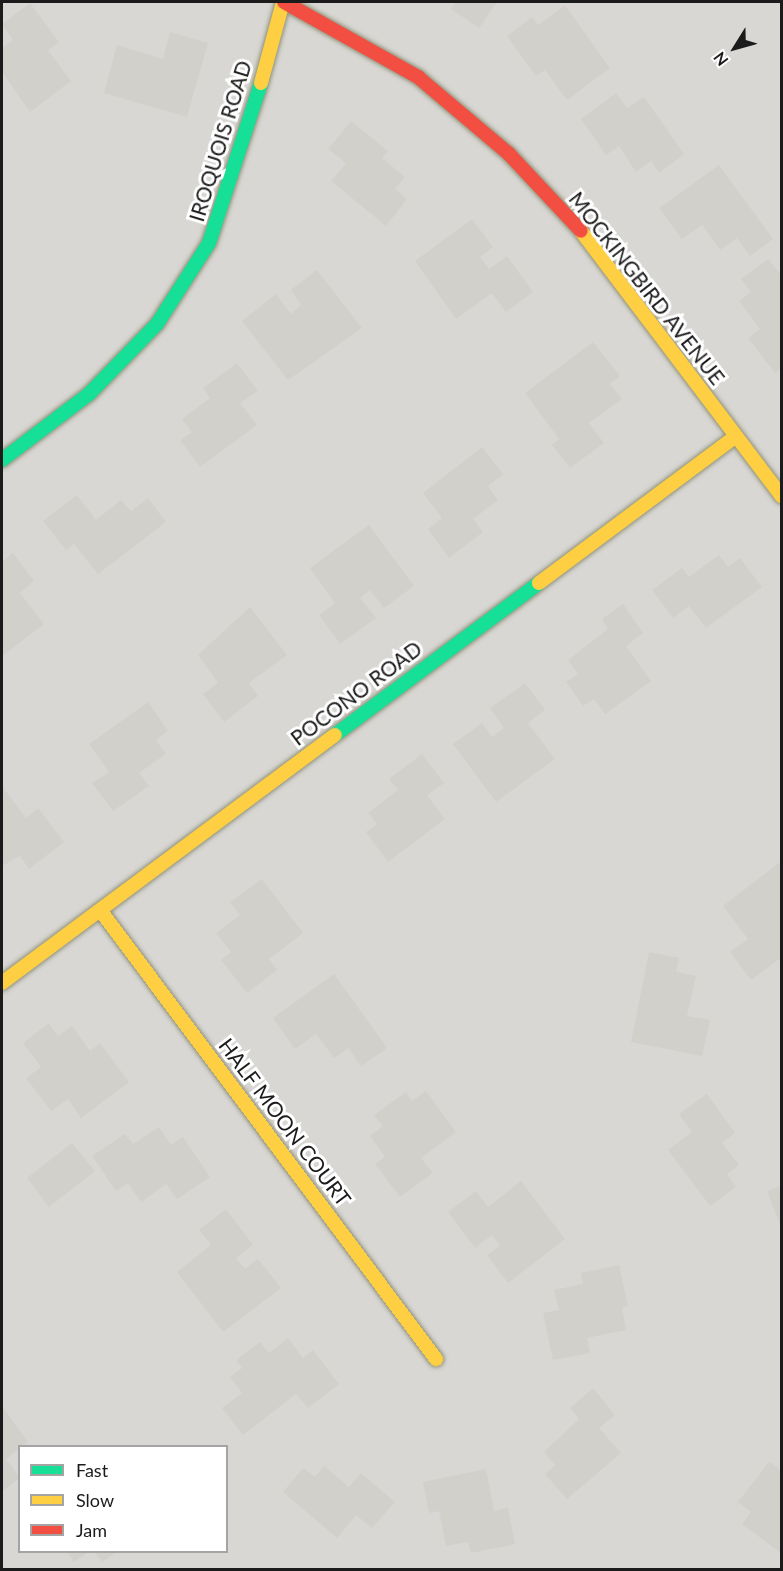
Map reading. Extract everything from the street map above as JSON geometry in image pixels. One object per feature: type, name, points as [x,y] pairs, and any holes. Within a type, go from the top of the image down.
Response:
[{"type":"street","name":"MOCKINGBIRD AVENUE","points":[[284,2],[418,77],[509,154],[574,221],[782,497]]},
{"type":"street","name":"IROQUOIS ROAD","points":[[2,460],[89,394],[157,324],[209,243],[237,168],[284,2]]},
{"type":"street","name":"POCONO ROAD","points":[[2,983],[735,436]]},
{"type":"street","name":"HALF MOON COURT","points":[[100,910],[436,1359]]},
{"type":"shaded area","points":[[2,2],[781,2],[781,1569],[2,1570]]},
{"type":"building","points":[[456,2],[497,2],[479,28],[451,9]]},
{"type":"building","points":[[30,3],[59,42],[48,50],[71,81],[30,112],[2,72],[2,48],[13,40],[2,24]]},
{"type":"building","points":[[565,5],[610,68],[567,100],[545,70],[536,76],[507,36],[532,17],[538,25]]},
{"type":"building","points":[[170,32],[208,43],[187,117],[104,93],[117,45],[163,59]]},
{"type":"building","points":[[616,93],[627,108],[644,97],[684,154],[659,173],[651,161],[636,172],[619,146],[606,155],[581,119]]},
{"type":"building","points":[[351,121],[388,151],[382,158],[405,177],[395,189],[407,199],[386,226],[331,181],[346,163],[328,149]]},
{"type":"building","points":[[719,165],[773,239],[750,256],[737,238],[720,250],[702,225],[682,239],[659,208]]},
{"type":"building","points":[[472,219],[493,247],[480,257],[489,269],[507,256],[533,292],[506,312],[492,293],[456,319],[415,261]]},
{"type":"building","points":[[768,259],[782,276],[782,368],[775,373],[748,338],[760,329],[739,301],[751,292],[741,279]]},
{"type":"building","points":[[317,270],[362,328],[288,380],[242,321],[276,294],[291,314],[301,305],[291,290]]},
{"type":"building","points":[[593,342],[620,376],[610,384],[622,399],[589,423],[604,443],[570,468],[552,445],[559,439],[525,393]]},
{"type":"building","points":[[237,363],[258,391],[240,403],[257,425],[200,467],[180,440],[192,432],[182,419],[210,398],[203,388]]},
{"type":"building","points":[[482,447],[503,474],[488,486],[498,500],[473,519],[483,532],[449,558],[428,529],[442,518],[423,493]]},
{"type":"building","points":[[77,495],[96,520],[121,500],[131,511],[148,498],[166,522],[98,574],[74,544],[66,550],[43,521]]},
{"type":"building","points":[[369,525],[414,586],[384,608],[370,590],[360,598],[376,618],[340,644],[319,615],[335,603],[310,568]]},
{"type":"building","points":[[13,553],[34,581],[20,593],[44,624],[2,656],[2,562]]},
{"type":"building","points":[[719,555],[728,567],[740,558],[762,587],[706,628],[689,606],[673,618],[652,590],[682,568],[689,577]]},
{"type":"building","points":[[623,604],[643,633],[626,646],[651,681],[605,714],[594,699],[583,706],[566,682],[578,674],[568,660],[608,629],[602,619]]},
{"type":"building","points":[[250,607],[287,655],[249,683],[258,696],[224,722],[203,694],[218,683],[198,655]]},
{"type":"building","points":[[525,683],[545,710],[528,723],[555,759],[496,802],[453,744],[482,723],[492,737],[504,728],[490,708]]},
{"type":"building","points":[[148,702],[168,731],[156,740],[166,754],[139,773],[149,786],[113,811],[92,783],[109,772],[89,744]]},
{"type":"building","points":[[422,754],[444,783],[427,795],[445,819],[388,862],[366,832],[377,824],[368,813],[398,790],[389,779]]},
{"type":"building","points":[[2,786],[26,818],[38,808],[64,842],[29,869],[20,856],[2,866]]},
{"type":"building","points":[[780,862],[782,957],[751,980],[730,952],[748,939],[723,906]]},
{"type":"building","points":[[262,879],[303,933],[269,959],[277,970],[247,993],[221,960],[231,952],[216,933],[240,915],[230,902]]},
{"type":"building","points":[[649,952],[679,958],[676,972],[696,976],[687,1016],[710,1020],[702,1056],[631,1042]]},
{"type":"building","points":[[334,974],[387,1048],[361,1066],[348,1048],[334,1058],[316,1034],[295,1049],[273,1018]]},
{"type":"building","points":[[49,1023],[58,1036],[72,1026],[90,1051],[100,1043],[129,1082],[81,1118],[68,1099],[51,1111],[26,1078],[41,1067],[23,1043]]},
{"type":"building","points":[[426,1091],[456,1132],[421,1158],[433,1173],[400,1197],[375,1164],[385,1157],[370,1136],[383,1126],[374,1115],[406,1092],[412,1101]]},
{"type":"building","points":[[707,1094],[735,1133],[722,1143],[739,1165],[727,1174],[736,1187],[710,1206],[668,1150],[692,1132],[679,1114]]},
{"type":"building","points":[[159,1127],[171,1145],[183,1137],[210,1177],[177,1199],[166,1184],[141,1202],[128,1183],[116,1191],[92,1156],[125,1134],[133,1144]]},
{"type":"building","points":[[72,1143],[95,1171],[49,1207],[27,1178]]},
{"type":"building","points":[[521,1181],[565,1239],[508,1283],[487,1255],[500,1246],[492,1235],[475,1248],[448,1212],[476,1191],[488,1207]]},
{"type":"building","points":[[782,1186],[782,1227],[781,1227],[767,1191]]},
{"type":"building","points":[[226,1209],[253,1245],[236,1258],[245,1269],[258,1259],[281,1288],[223,1332],[177,1272],[211,1245],[199,1230]]},
{"type":"building","points":[[619,1265],[628,1306],[622,1308],[626,1330],[587,1338],[590,1353],[553,1360],[543,1313],[559,1310],[554,1290],[583,1284],[581,1273]]},
{"type":"building","points":[[288,1338],[303,1358],[313,1350],[339,1384],[308,1408],[296,1394],[243,1435],[222,1408],[242,1393],[230,1377],[242,1368],[236,1360],[260,1342],[269,1353]]},
{"type":"building","points":[[593,1388],[615,1415],[599,1428],[621,1453],[567,1499],[545,1474],[555,1465],[544,1452],[579,1419],[570,1408]]},
{"type":"building","points":[[2,1406],[28,1442],[18,1445],[18,1450],[6,1459],[18,1475],[18,1479],[2,1491]]},
{"type":"building","points":[[769,1462],[782,1471],[782,1554],[742,1524],[751,1512],[738,1502]]},
{"type":"building","points":[[324,1466],[349,1487],[361,1473],[395,1502],[372,1528],[356,1515],[337,1538],[283,1492],[303,1468],[315,1477]]},
{"type":"building","points":[[486,1469],[494,1511],[508,1508],[515,1544],[471,1553],[468,1542],[446,1546],[439,1511],[429,1513],[423,1482]]},
{"type":"building","points":[[68,1553],[88,1553],[74,1562]]},
{"type":"building","points":[[96,1553],[115,1553],[102,1562]]},
{"type":"traffic: fast","points":[[2,460],[89,394],[157,324],[209,243],[261,83]]},
{"type":"traffic: fast","points":[[335,735],[539,583]]},
{"type":"traffic: slow","points":[[261,83],[283,2]]},
{"type":"traffic: slow","points":[[581,231],[782,497]]},
{"type":"traffic: slow","points":[[539,583],[735,437]]},
{"type":"traffic: slow","points":[[2,983],[335,735]]},
{"type":"traffic: slow","points":[[100,910],[436,1359]]},
{"type":"traffic: jam","points":[[284,2],[418,77],[509,154],[581,231]]}]
